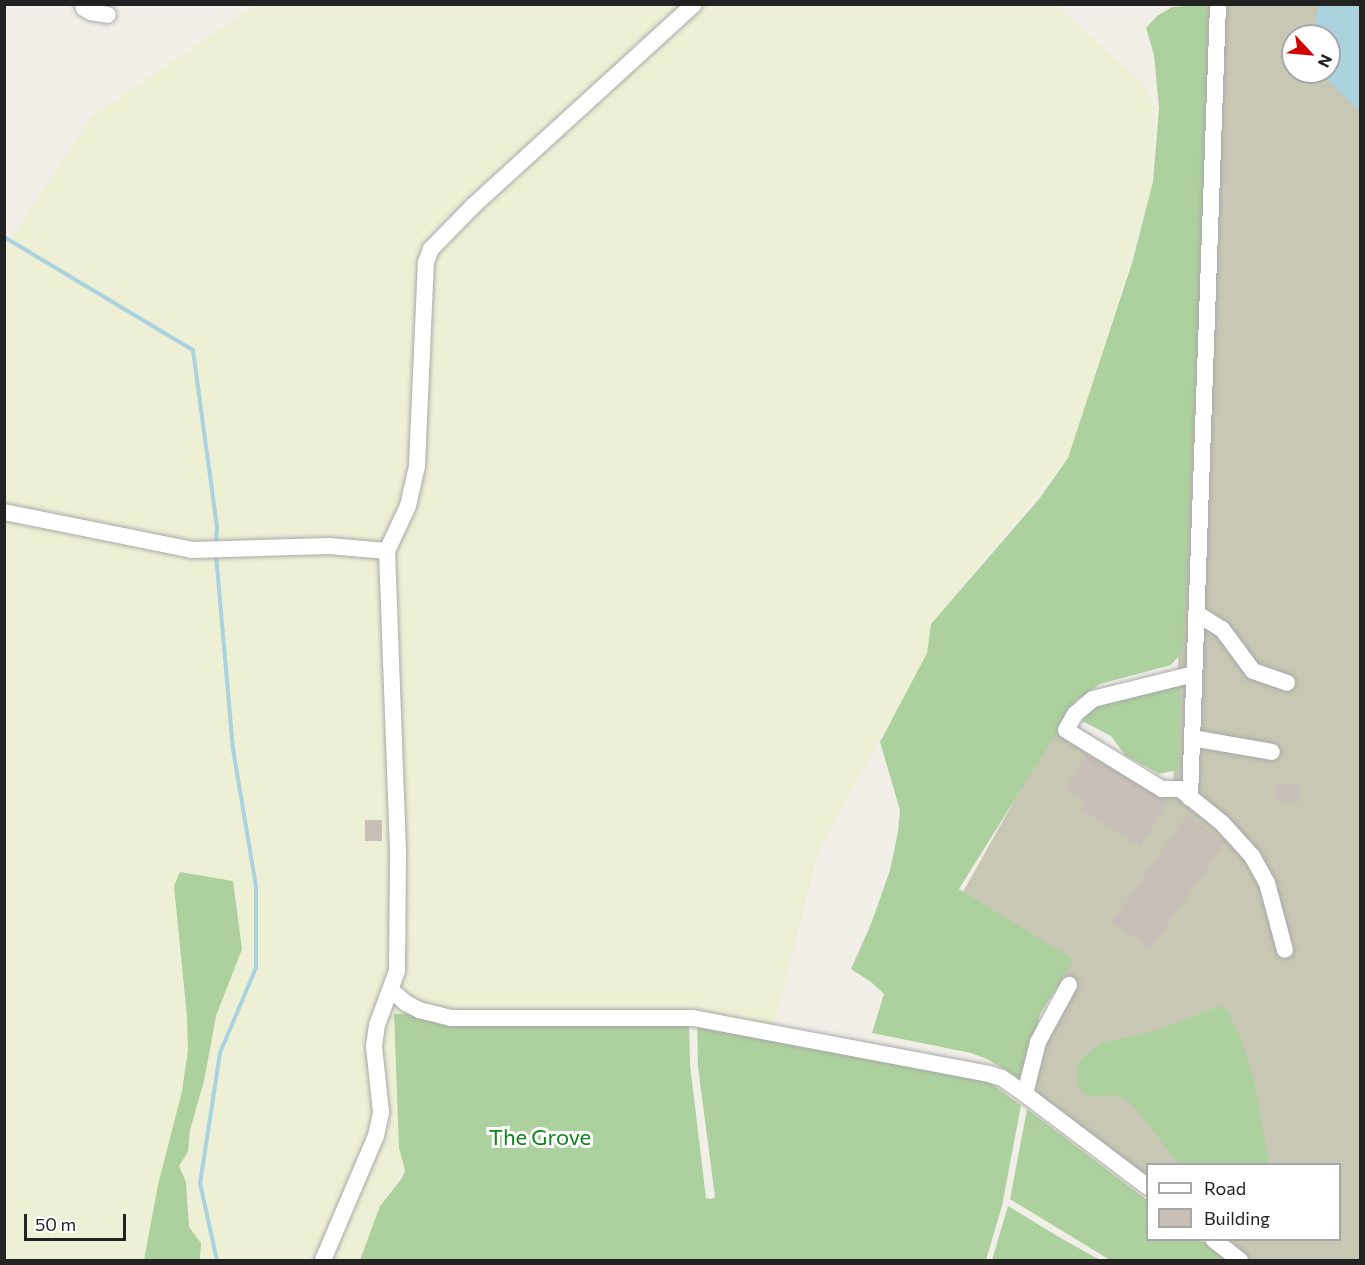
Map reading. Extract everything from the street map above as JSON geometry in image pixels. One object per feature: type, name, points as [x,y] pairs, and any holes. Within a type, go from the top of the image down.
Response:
[{"type":"lane","points":[[83,4],[84,9],[108,15]]},
{"type":"lane","points":[[323,1260],[376,1136],[381,1112],[374,1046],[378,1025],[392,991],[397,971],[399,926],[387,551],[408,506],[416,474],[422,408],[424,276],[431,249],[473,206],[693,4]]},
{"type":"lane","points":[[1191,798],[1218,4]]},
{"type":"lane","points":[[4,513],[180,548],[328,546],[387,551]]},
{"type":"lane","points":[[1196,613],[1222,628],[1253,671],[1287,683]]},
{"type":"lane","points":[[1194,674],[1093,699],[1075,714],[1066,730],[1162,789],[1180,789],[1222,823],[1252,856],[1267,883],[1286,950]]},
{"type":"lane","points":[[1192,738],[1272,752]]},
{"type":"lane","points":[[1025,1094],[1038,1042],[1069,985]]},
{"type":"lane","points":[[392,991],[419,1010],[451,1018],[693,1018],[989,1074],[1002,1078],[1025,1094],[1146,1185]]},
{"type":"lane","points":[[1216,1241],[1240,1260]]},
{"type":"shaded area","points":[[256,5],[1056,5],[1145,85],[1154,108],[1152,190],[1084,413],[1068,458],[931,624],[927,653],[819,850],[772,1032],[689,1013],[402,1145],[405,1170],[380,1206],[360,1260],[5,1260],[5,247],[92,116]]},
{"type":"shaded area","points":[[1204,5],[1360,5],[1360,1260],[1248,1260],[1221,1241],[1341,1241],[1341,1163],[1146,1163],[1146,1182],[1015,1080],[1069,961],[960,897],[1062,716],[1173,789]]},
{"type":"green space","points":[[1203,5],[1213,16],[1183,651],[1171,665],[1100,684],[1077,700],[959,889],[1074,960],[1040,1014],[1026,1075],[1019,1078],[987,1059],[971,1053],[872,1033],[884,994],[851,969],[871,924],[890,870],[898,832],[900,810],[880,742],[927,653],[931,624],[1039,499],[1068,458],[1132,263],[1153,182],[1159,108],[1154,55],[1146,28],[1157,16],[1172,7]]},
{"type":"green space","points":[[1181,685],[1178,770],[1159,774],[1125,755],[1111,736],[1082,721],[1092,706]]},
{"type":"green space","points":[[180,872],[233,881],[242,949],[216,1016],[204,1081],[190,1130],[188,1152],[179,1166],[186,1182],[189,1227],[201,1243],[200,1260],[144,1260],[158,1185],[182,1091],[188,1050],[187,1017],[174,886]]},
{"type":"green space","points":[[1220,1006],[1228,1010],[1242,1042],[1255,1084],[1269,1163],[1178,1163],[1133,1105],[1113,1095],[1087,1097],[1078,1083],[1078,1065],[1083,1057],[1101,1043],[1152,1032]]},
{"type":"green space","name":"The Grove","points":[[689,1013],[690,1065],[706,1198],[711,1199],[715,1197],[698,1067],[697,1013],[966,1066],[1021,1105],[1002,1206],[986,1260],[360,1260],[380,1206],[402,1178],[405,1170],[399,1148],[394,1014]]},
{"type":"green space","points":[[1027,1109],[1146,1199],[1146,1241],[1202,1241],[1231,1260],[1110,1260],[1010,1199]]},
{"type":"green space","points":[[1008,1206],[1059,1237],[1100,1260],[992,1260]]},
{"type":"water","points":[[1319,5],[1360,5],[1360,112],[1332,84],[1341,84],[1341,24],[1315,24]]},
{"type":"building","points":[[1086,755],[1168,802],[1140,846],[1080,809],[1085,802],[1065,789]]},
{"type":"building","points":[[1275,783],[1301,784],[1300,802],[1274,801]]},
{"type":"building","points":[[1187,815],[1226,842],[1150,949],[1112,922]]},
{"type":"building","points":[[365,820],[382,820],[382,841],[365,841]]},
{"type":"waterway","points":[[4,237],[193,350],[217,528],[216,544]]},
{"type":"waterway","points":[[216,555],[233,749],[256,886],[256,968],[220,1053],[200,1183],[217,1260]]}]
